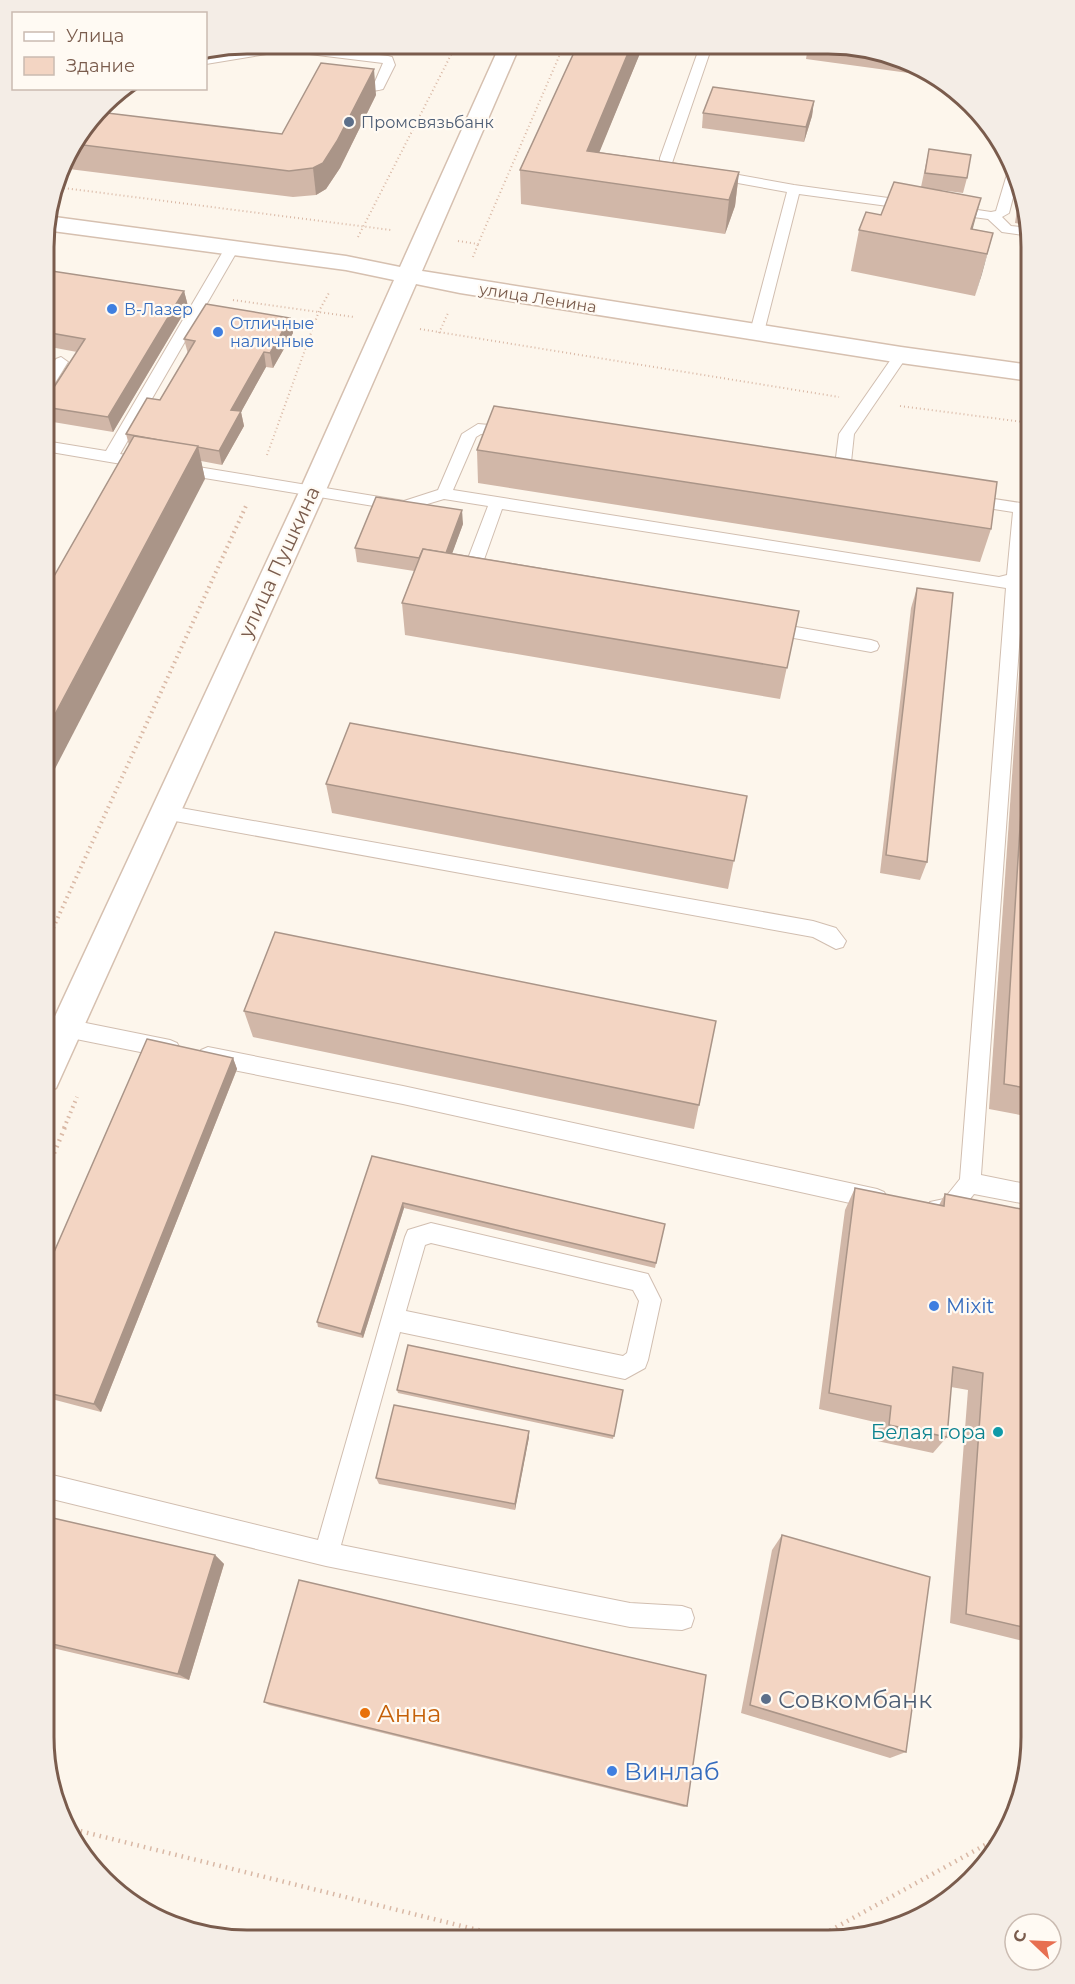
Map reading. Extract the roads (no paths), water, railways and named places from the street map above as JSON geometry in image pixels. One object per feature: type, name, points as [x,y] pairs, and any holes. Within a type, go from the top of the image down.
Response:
[{"type":"main road","name":"улица Пушкина","points":[[54,1055],[313,490],[506,54]]},
{"type":"main road","name":"улица Ленина","points":[[56,224],[346,263],[408,276],[901,355],[1021,372]]},
{"type":"lane","points":[[332,83],[372,88],[379,86],[389,65],[388,60],[347,54]]},
{"type":"lane","points":[[703,54],[666,158],[666,166],[675,170],[992,216],[1002,213],[1005,209],[1011,185]]},
{"type":"lane","points":[[207,60],[231,55]]},
{"type":"lane","points":[[757,332],[794,189]]},
{"type":"lane","points":[[992,216],[1008,229],[1020,231]]},
{"type":"lane","points":[[110,457],[232,248]]},
{"type":"lane","points":[[841,481],[847,434],[901,355]]},
{"type":"lane","points":[[54,373],[61,362]]},
{"type":"lane","points":[[444,494],[470,434],[478,429],[525,434]]},
{"type":"lane","points":[[54,448],[110,457],[129,466],[313,490],[404,506],[444,494],[999,583],[1010,582],[1015,578]]},
{"type":"lane","points":[[914,1207],[949,1208],[970,1183],[1021,507],[953,498]]},
{"type":"lane","points":[[494,581],[478,576],[472,568],[497,502]]},
{"type":"lane","points":[[753,626],[871,646]]},
{"type":"lane","points":[[164,812],[813,929],[829,934],[836,941]]},
{"type":"lane","points":[[66,1028],[403,1095],[891,1202]]},
{"type":"lane","points":[[970,1183],[1021,1193]]},
{"type":"lane","points":[[326,1554],[391,1319],[416,1237],[431,1233],[640,1281],[650,1300],[637,1360],[625,1368],[391,1319]]},
{"type":"lane","points":[[54,1487],[326,1554],[630,1615],[682,1618]]},
{"type":"place","name":"Промсвязьбанк","points":[[349,122]]},
{"type":"place","name":"В-Лазер","points":[[112,309]]},
{"type":"place","name":"Отличные наличные","points":[[218,332]]},
{"type":"place","name":"Mixit","points":[[934,1306]]},
{"type":"place","name":"Белая гора","points":[[998,1432]]},
{"type":"place","name":"Совкомбанк","points":[[766,1699]]},
{"type":"place","name":"Анна","points":[[365,1713]]},
{"type":"place","name":"Винлаб","points":[[612,1771]]}]
